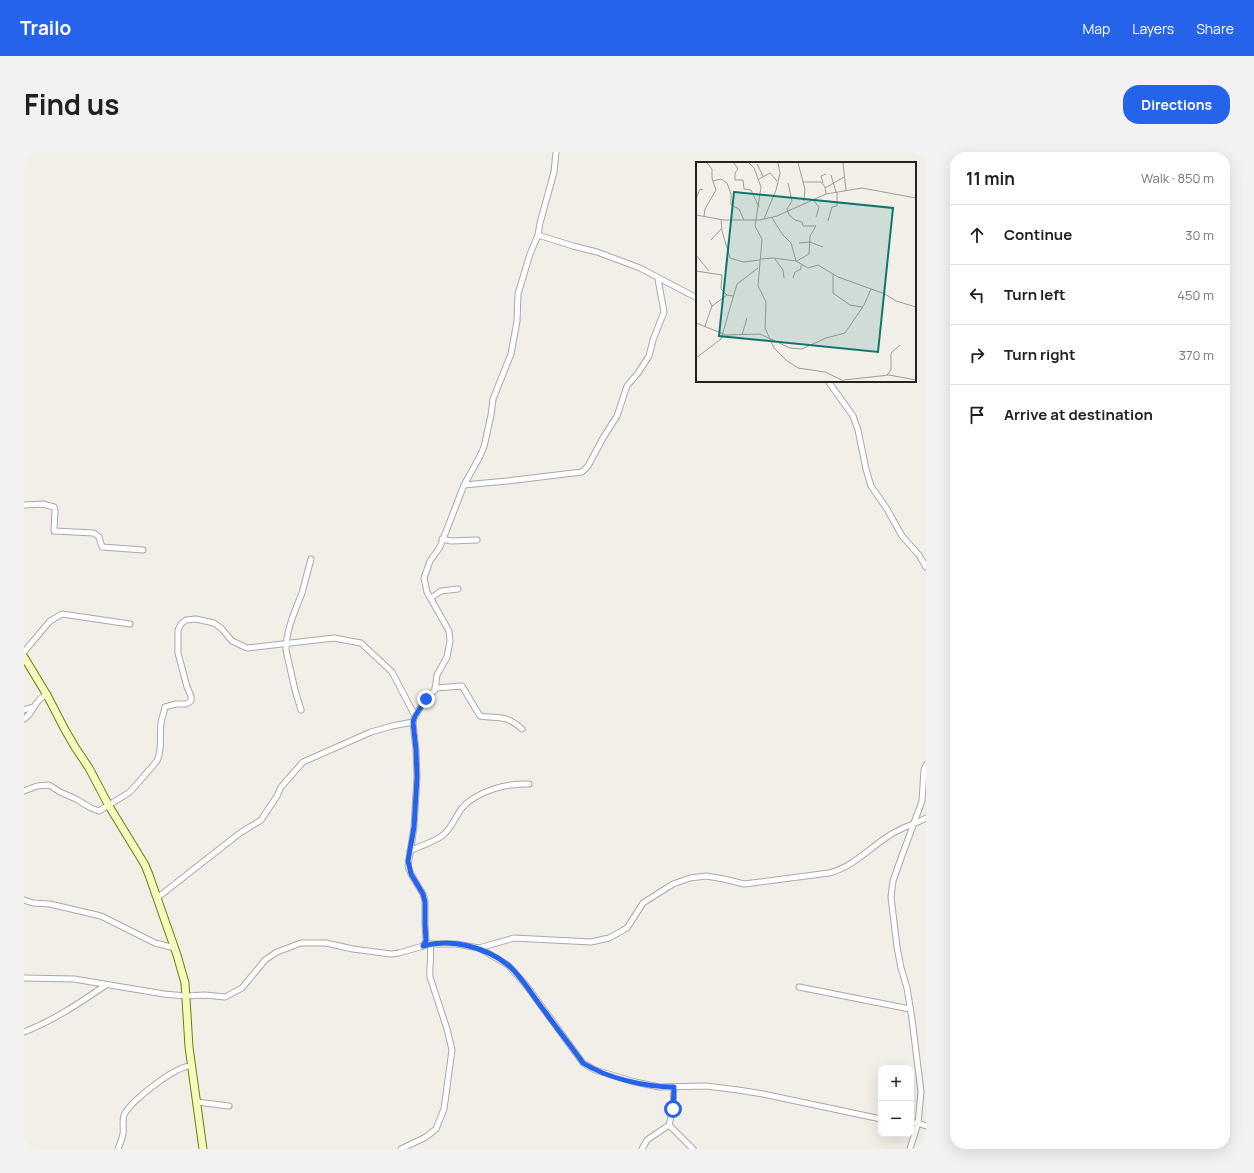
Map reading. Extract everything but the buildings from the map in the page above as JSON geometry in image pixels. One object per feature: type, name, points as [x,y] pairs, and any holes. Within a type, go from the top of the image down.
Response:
[{"type":"main road","points":[[24,657],[47,695],[75,747],[89,768],[108,806],[145,865],[182,970],[186,996],[191,1066],[203,1149]]},
{"type":"street","points":[[423,946],[426,941],[425,902],[423,894],[409,870],[408,861],[414,827],[417,777],[413,722],[415,716],[436,688],[437,675],[448,653],[450,641],[446,623],[426,588],[424,578],[430,561],[440,547],[464,484],[480,458],[491,415],[493,399],[511,354],[517,321],[518,294],[530,254],[538,235],[554,172],[556,152]]},
{"type":"street","points":[[538,235],[597,252],[640,268],[658,279],[696,298]]},
{"type":"street","points":[[464,484],[507,481],[582,472],[588,466],[617,416],[627,386],[649,356],[653,340],[664,312],[658,279]]},
{"type":"street","points":[[829,382],[853,416],[858,430],[871,486],[887,509],[902,536],[926,567]]},
{"type":"street","points":[[24,505],[43,504],[54,507],[54,531],[94,533],[99,536],[102,547],[143,550]]},
{"type":"street","points":[[442,539],[451,541],[477,540]]},
{"type":"street","points":[[301,710],[295,690],[286,644],[290,623],[302,591],[311,559]]},
{"type":"street","points":[[431,598],[441,591],[458,589]]},
{"type":"street","points":[[24,652],[50,621],[62,614],[130,624]]},
{"type":"street","points":[[24,791],[37,786],[49,785],[91,808],[100,811],[130,792],[157,761],[161,749],[161,722],[165,707],[176,704],[186,704],[191,701],[178,653],[178,630],[181,624],[186,620],[206,620],[214,623],[222,629],[232,641],[247,648],[334,638],[361,643],[392,672],[415,716]]},
{"type":"street","points":[[436,688],[462,686],[480,716],[504,718],[514,722],[522,729]]},
{"type":"street","points":[[24,719],[30,715],[33,707],[40,699],[47,695]]},
{"type":"street","points":[[24,710],[33,707]]},
{"type":"street","points":[[157,898],[240,833],[261,820],[277,796],[281,787],[303,762],[371,732],[413,722]]},
{"type":"street","points":[[910,1149],[918,1123],[921,1092],[907,988],[897,947],[891,897],[898,868],[922,802],[924,770],[926,765]]},
{"type":"street","points":[[410,851],[431,843],[442,836],[451,826],[462,809],[475,797],[499,787],[511,784],[529,784]]},
{"type":"street","points":[[479,948],[514,938],[591,942],[610,938],[627,928],[643,903],[672,884],[690,878],[706,876],[744,884],[838,871],[857,860],[885,837],[899,829],[926,818]]},
{"type":"street","points":[[24,900],[39,904],[50,904],[101,916],[155,943],[175,948]]},
{"type":"street","points":[[24,978],[41,977],[74,980],[164,994],[225,997],[242,988],[265,960],[277,952],[301,943],[326,943],[353,950],[391,954],[430,944],[456,944],[479,948],[508,965],[526,985],[583,1063],[595,1070],[635,1082],[659,1087],[706,1086],[738,1090],[878,1118]]},
{"type":"street","points":[[401,1149],[426,1138],[436,1129],[444,1109],[451,1063],[452,1050],[430,977],[430,944]]},
{"type":"street","points":[[24,1032],[35,1028],[74,1006],[106,985]]},
{"type":"street","points":[[799,987],[910,1009]]},
{"type":"street","points":[[118,1149],[123,1132],[124,1116],[130,1106],[155,1084],[181,1069],[191,1066]]},
{"type":"street","points":[[642,1149],[647,1140],[669,1125],[673,1109],[674,1087]]},
{"type":"street","points":[[197,1102],[229,1106]]},
{"type":"street","points":[[914,1123],[926,1126]]},
{"type":"street","points":[[669,1125],[693,1149]]},
{"type":"route","points":[[426,699],[415,716],[413,722],[417,777],[414,827],[412,843],[408,856],[408,866],[423,894],[426,908],[426,943],[423,946],[430,944],[456,944],[479,948],[498,958],[508,965],[526,985],[583,1063],[595,1070],[635,1082],[659,1087],[674,1087],[673,1109]]}]
